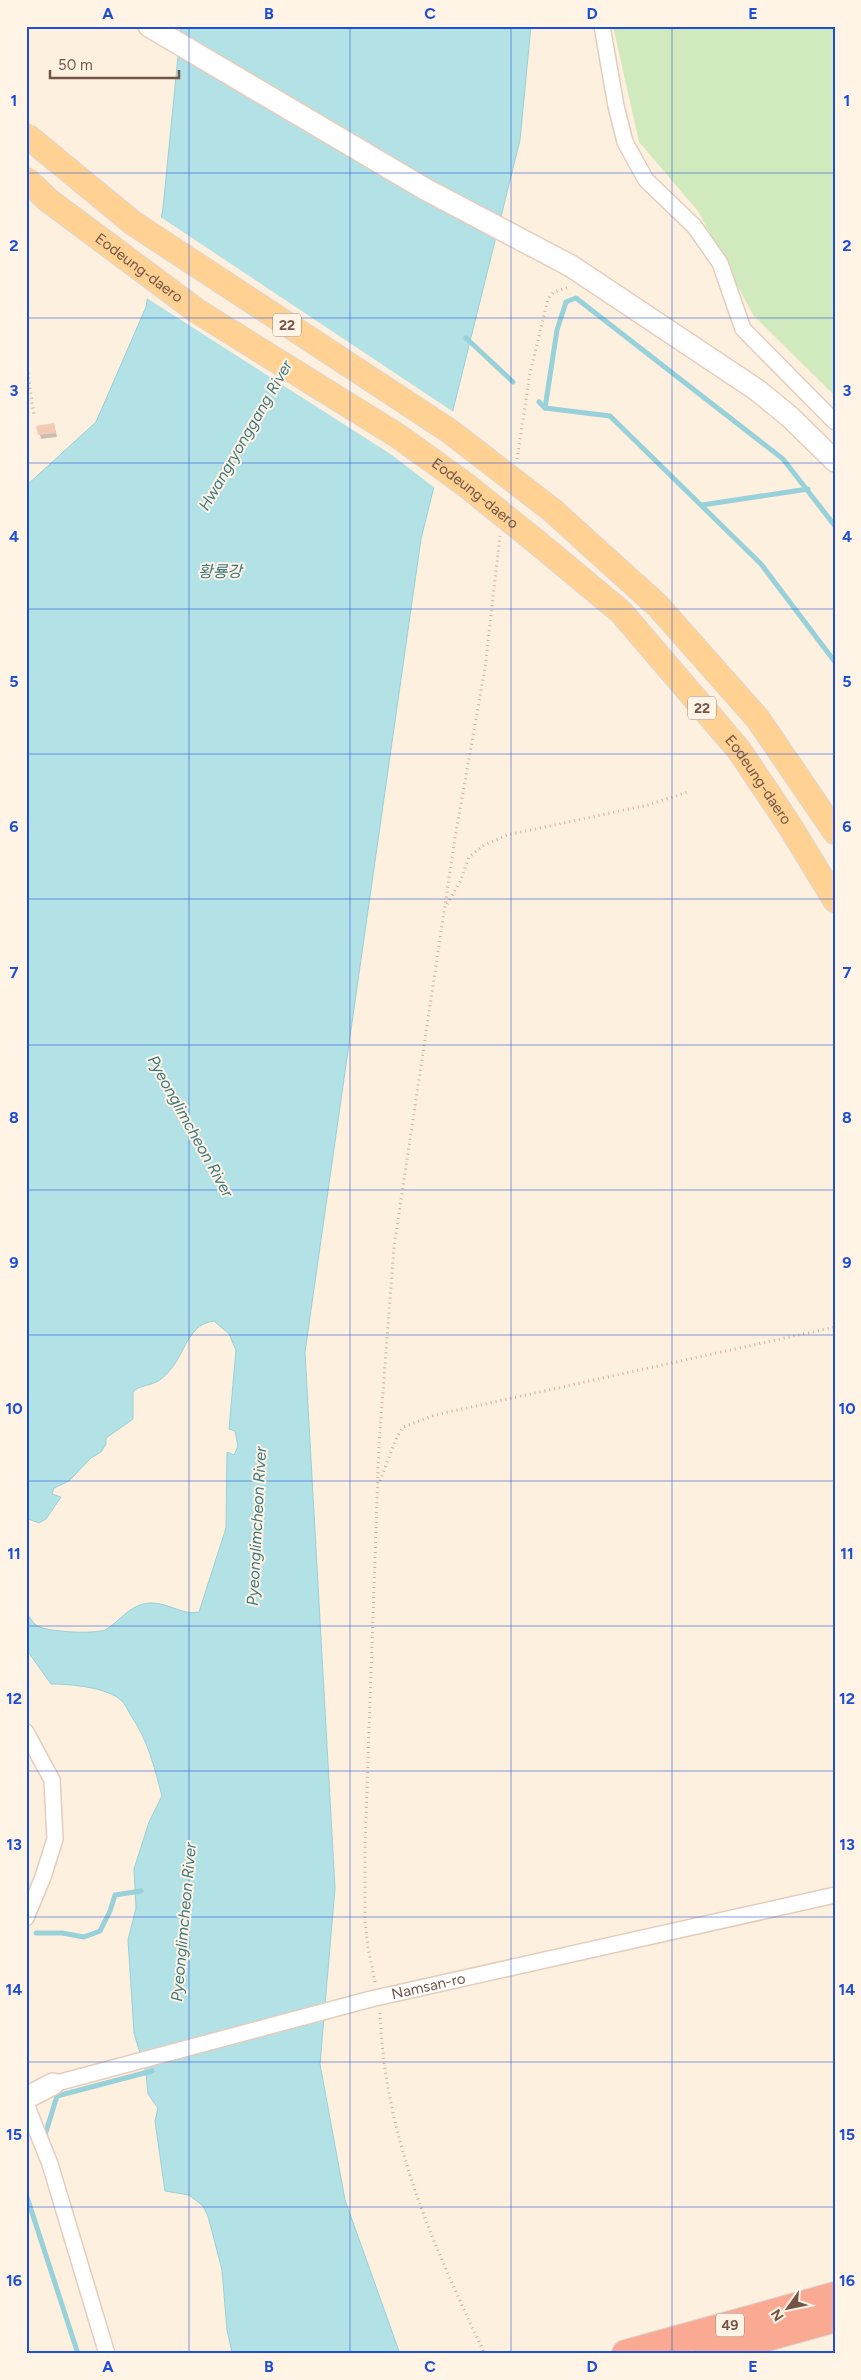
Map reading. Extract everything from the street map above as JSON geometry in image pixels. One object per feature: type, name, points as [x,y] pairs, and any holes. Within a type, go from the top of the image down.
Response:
[{"type":"highway","name":"49","points":[[626,2354],[835,2296]]},
{"type":"highway","name":"49","points":[[706,2354],[835,2318]]},
{"type":"main road","points":[[149,26],[425,189],[571,266],[757,390],[790,417],[835,461]]},
{"type":"main road","name":"Eodeung-daero","points":[[26,135],[133,223],[448,430],[552,510],[658,606],[758,719],[835,832]]},
{"type":"main road","name":"Eodeung-daero","points":[[26,179],[48,200],[198,311],[398,436],[466,485],[621,612],[739,750],[788,823],[835,900]]},
{"type":"main road","name":"Namsan-ro","points":[[26,2098],[53,2084]]},
{"type":"street","points":[[602,26],[616,106],[625,142],[646,180],[694,226],[720,263],[743,329],[835,422]]},
{"type":"street","points":[[26,1732],[52,1780],[55,1839],[43,1877],[26,1918]]},
{"type":"street","name":"Namsan-ro","points":[[53,2084],[375,1998],[835,1895]]},
{"type":"street","points":[[26,2104],[50,2164],[107,2354]]},
{"type":"path","points":[[516,465],[530,372],[548,299],[554,292],[592,280]]},
{"type":"path","points":[[26,358],[34,416]]},
{"type":"path","points":[[485,2354],[447,2276],[417,2199],[389,2101],[365,1920],[365,1845],[379,1444],[394,1247],[455,838],[485,668],[497,548],[501,530]]},
{"type":"path","points":[[446,906],[460,882],[469,857],[484,844],[507,835],[648,805],[688,792]]},
{"type":"path","points":[[379,1484],[396,1439],[403,1427],[434,1415],[835,1327]]},
{"type":"green space","points":[[613,26],[835,26],[835,396],[753,315],[698,211],[639,142]]},
{"type":"water","name":"황룡강","points":[[181,26],[531,26],[520,140],[421,539],[305,1352],[335,1888],[320,2064],[345,2200],[400,2354],[237,2354],[232,2352],[227,2330],[222,2270],[208,2216],[203,2206],[189,2195],[165,2191],[155,2121],[158,2108],[148,2094],[146,2073],[134,2033],[128,1940],[136,1908],[134,1869],[149,1822],[162,1796],[153,1764],[146,1743],[122,1701],[98,1689],[51,1684],[26,1649],[26,1612],[35,1624],[41,1627],[59,1631],[93,1632],[107,1629],[127,1612],[145,1604],[152,1603],[182,1611],[199,1612],[226,1528],[227,1452],[234,1455],[238,1446],[235,1431],[229,1429],[236,1350],[229,1334],[214,1321],[206,1323],[194,1332],[174,1365],[163,1378],[157,1382],[137,1388],[133,1392],[133,1419],[106,1438],[106,1444],[101,1452],[91,1458],[69,1481],[54,1488],[52,1494],[61,1497],[46,1519],[39,1523],[26,1518],[26,486],[96,422],[146,307],[163,208]]},
{"type":"pier","points":[[159,216],[455,413],[436,489],[392,455],[145,297]]},
{"type":"building","points":[[54,423],[56,433],[38,435],[36,426]]},
{"type":"waterway","points":[[545,408],[557,330],[566,302],[576,298],[783,459],[835,526]]},
{"type":"waterway","points":[[466,338],[513,382]]},
{"type":"waterway","points":[[539,402],[545,408],[610,416],[761,564],[835,662]]},
{"type":"waterway","points":[[702,505],[808,489]]},
{"type":"waterway","points":[[36,1933],[62,1933],[84,1937],[100,1931],[110,1911],[115,1895],[141,1891]]},
{"type":"waterway","points":[[45,2135],[57,2096],[152,2071]]},
{"type":"waterway","points":[[26,2194],[78,2354]]},
{"type":"water label","name":"Hwangryonggang River","points":[[245,435]]},
{"type":"water label","name":"Pyeonglimcheon River","points":[[191,1126]]},
{"type":"water label","name":"Pyeonglimcheon River","points":[[256,1526]]},
{"type":"water label","name":"Pyeonglimcheon River","points":[[183,1922]]}]
